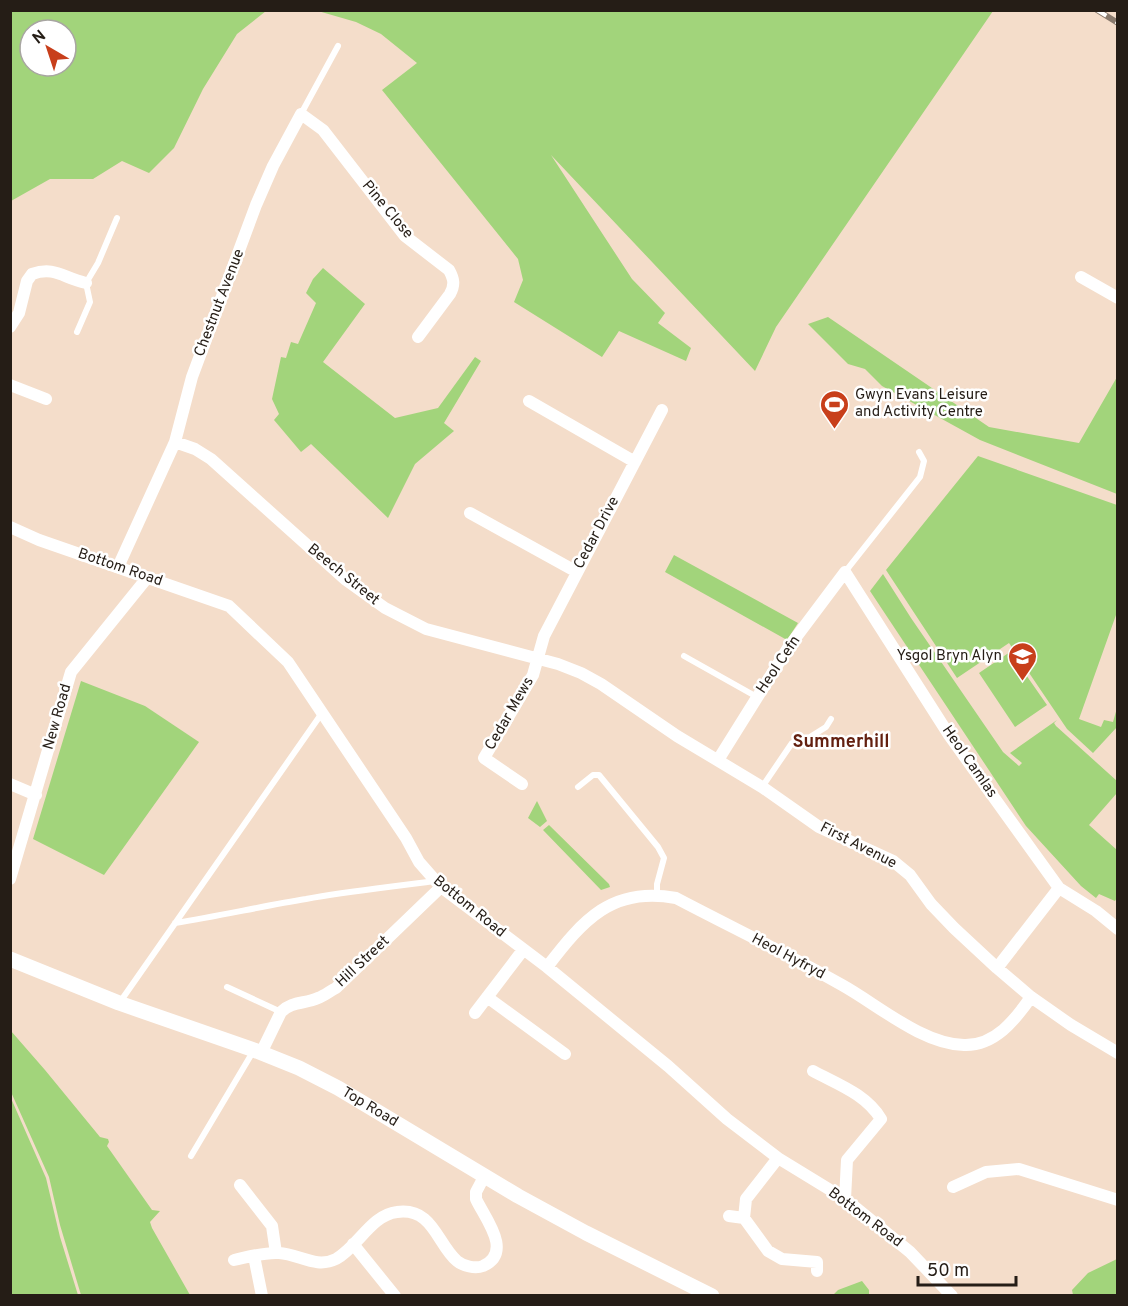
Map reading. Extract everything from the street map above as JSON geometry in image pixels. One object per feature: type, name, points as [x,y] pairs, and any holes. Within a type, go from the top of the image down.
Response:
[{"type":"street","name":"Pine Close","points":[[301,114],[323,130],[405,236],[449,270],[453,276],[454,288],[418,337]]},
{"type":"street","name":"Chestnut Avenue","points":[[118,567],[175,442],[192,377],[256,205],[273,166],[301,114]]},
{"type":"street","points":[[10,327],[19,313],[27,280],[32,274],[52,270],[70,279],[86,283]]},
{"type":"street","points":[[1081,277],[1118,298]]},
{"type":"street","points":[[10,385],[45,399]]},
{"type":"street","points":[[529,401],[634,462]]},
{"type":"street","name":"Cedar Drive","points":[[538,659],[544,636],[662,410]]},
{"type":"street","name":"Beech Street","points":[[175,442],[195,449],[212,459],[346,580],[385,608],[426,629],[538,659]]},
{"type":"street","points":[[470,513],[577,572]]},
{"type":"street","name":"Bottom Road","points":[[10,527],[39,540],[229,606],[288,662],[406,838],[419,862],[438,884],[668,1066],[727,1119],[778,1158],[845,1199],[910,1252],[950,1295]]},
{"type":"street","name":"Heol Cefn","points":[[718,760],[788,648],[845,572]]},
{"type":"street","name":"Heol Camlas","points":[[845,572],[949,735],[1059,888],[1096,911],[1118,929]]},
{"type":"street","name":"New Road","points":[[10,879],[13,860],[36,795],[71,672],[147,578]]},
{"type":"street","name":"First Avenue","points":[[538,659],[580,673],[601,684],[677,736],[762,787],[819,826],[893,861],[910,875],[931,904],[954,928],[997,968],[1031,997],[1071,1025],[1118,1053]]},
{"type":"street","name":"Cedar Mews","points":[[522,784],[484,758],[533,675],[538,659]]},
{"type":"street","points":[[10,784],[36,795]]},
{"type":"street","name":"Hill Street","points":[[280,1012],[294,1003],[318,999],[336,988],[438,884]]},
{"type":"street","points":[[997,968],[1059,888]]},
{"type":"street","name":"Heol Hyfryd","points":[[547,968],[592,916],[608,905],[625,898],[657,895],[676,898],[842,985],[923,1034],[945,1042],[964,1045],[983,1042],[1010,1024],[1031,997]]},
{"type":"street","points":[[475,1012],[523,950]]},
{"type":"street","name":"Top Road","points":[[10,959],[119,1003],[258,1051],[299,1068],[338,1088],[586,1233],[712,1296]]},
{"type":"street","points":[[486,997],[565,1054]]},
{"type":"street","points":[[258,1051],[280,1012]]},
{"type":"street","points":[[813,1071],[863,1098],[875,1109],[881,1119],[847,1160],[845,1199]]},
{"type":"street","points":[[778,1158],[746,1199],[744,1218],[768,1251],[782,1259],[818,1262]]},
{"type":"street","points":[[952,1187],[986,1172],[1019,1169],[1118,1200]]},
{"type":"street","points":[[234,1260],[276,1253],[291,1254],[306,1261],[322,1262],[336,1259],[380,1219],[397,1211],[413,1213],[426,1220],[456,1261],[466,1266],[481,1267],[490,1260],[496,1250],[496,1237],[476,1199],[476,1192],[485,1175]]},
{"type":"street","points":[[240,1185],[272,1226],[276,1253]]},
{"type":"street","points":[[729,1216],[744,1218]]},
{"type":"street","points":[[353,1244],[395,1296]]},
{"type":"street","points":[[254,1256],[262,1296]]},
{"type":"lane","name":"Chestnut Avenue","points":[[301,114],[338,46]]},
{"type":"lane","points":[[77,332],[90,302],[86,283],[98,263],[117,218]]},
{"type":"lane","points":[[845,572],[921,477],[924,461],[919,452]]},
{"type":"lane","points":[[684,656],[758,697]]},
{"type":"lane","points":[[119,1003],[323,712]]},
{"type":"lane","points":[[762,787],[792,743],[818,732],[826,727],[831,719]]},
{"type":"lane","points":[[579,787],[593,775],[599,775],[662,853],[664,862],[657,885],[657,895]]},
{"type":"lane","points":[[175,922],[239,913],[336,894],[438,884]]},
{"type":"lane","points":[[227,987],[280,1012]]},
{"type":"lane","points":[[191,1156],[258,1051]]},
{"type":"green space","points":[[11,10],[266,10],[237,34],[203,89],[174,148],[149,173],[122,161],[93,179],[50,179],[11,201]]},
{"type":"green space","points":[[318,11],[993,11],[776,327],[755,371],[551,155],[632,279],[665,313],[658,323],[691,348],[686,361],[619,331],[602,357],[514,302],[523,280],[518,259],[382,90],[417,63],[381,34],[356,22]]},
{"type":"green space","points":[[323,268],[365,304],[323,362],[395,418],[438,408],[475,357],[481,361],[444,423],[454,431],[415,464],[388,518],[311,444],[301,452],[274,420],[279,414],[272,399],[281,357],[286,358],[291,342],[298,344],[316,303],[306,293],[313,279]]},
{"type":"green space","points":[[828,317],[989,427],[1079,443],[1117,377],[1117,494],[980,440],[882,386],[865,369],[848,364],[808,324]]},
{"type":"green space","points":[[978,456],[1117,505],[1117,615],[1079,719],[1101,727],[1104,720],[1113,722],[1117,708],[1117,727],[1093,753],[1067,729],[1009,643],[957,678],[886,570]]},
{"type":"green space","points":[[674,555],[798,623],[787,640],[665,572]]},
{"type":"green space","points":[[883,574],[1003,752],[1019,766],[1022,763],[1010,753],[1057,720],[1054,723],[1056,726],[1117,781],[1117,793],[1089,825],[1117,850],[1118,896],[1115,901],[1099,894],[1096,898],[1081,886],[1026,826],[870,591]]},
{"type":"green space","points":[[1010,652],[1047,705],[1015,727],[979,673]]},
{"type":"green space","points":[[81,681],[145,706],[199,742],[104,875],[33,839]]},
{"type":"green space","points":[[537,801],[547,821],[540,827],[528,818]]},
{"type":"green space","points":[[549,825],[610,887],[601,890],[543,830]]},
{"type":"green space","points":[[11,1031],[100,1137],[108,1139],[107,1146],[152,1210],[160,1211],[150,1222],[152,1228],[190,1295],[81,1295],[60,1225],[49,1177],[11,1092]]},
{"type":"green space","points":[[10,1096],[46,1178],[60,1237],[78,1295],[11,1295]]},
{"type":"green space","points":[[1117,1259],[1117,1295],[1073,1295],[1072,1290],[1088,1273]]},
{"type":"green space","points":[[862,1281],[869,1290],[869,1295],[833,1295],[838,1290]]},
{"type":"railway","points":[[1097,10],[1118,23]]},
{"type":"place","name":"Gwyn Evans Leisure and Activity Centre","points":[[834,430]]},
{"type":"place","name":"Ysgol Bryn Alyn","points":[[1023,682]]},
{"type":"district","name":"Summerhill","points":[[841,742]]}]
